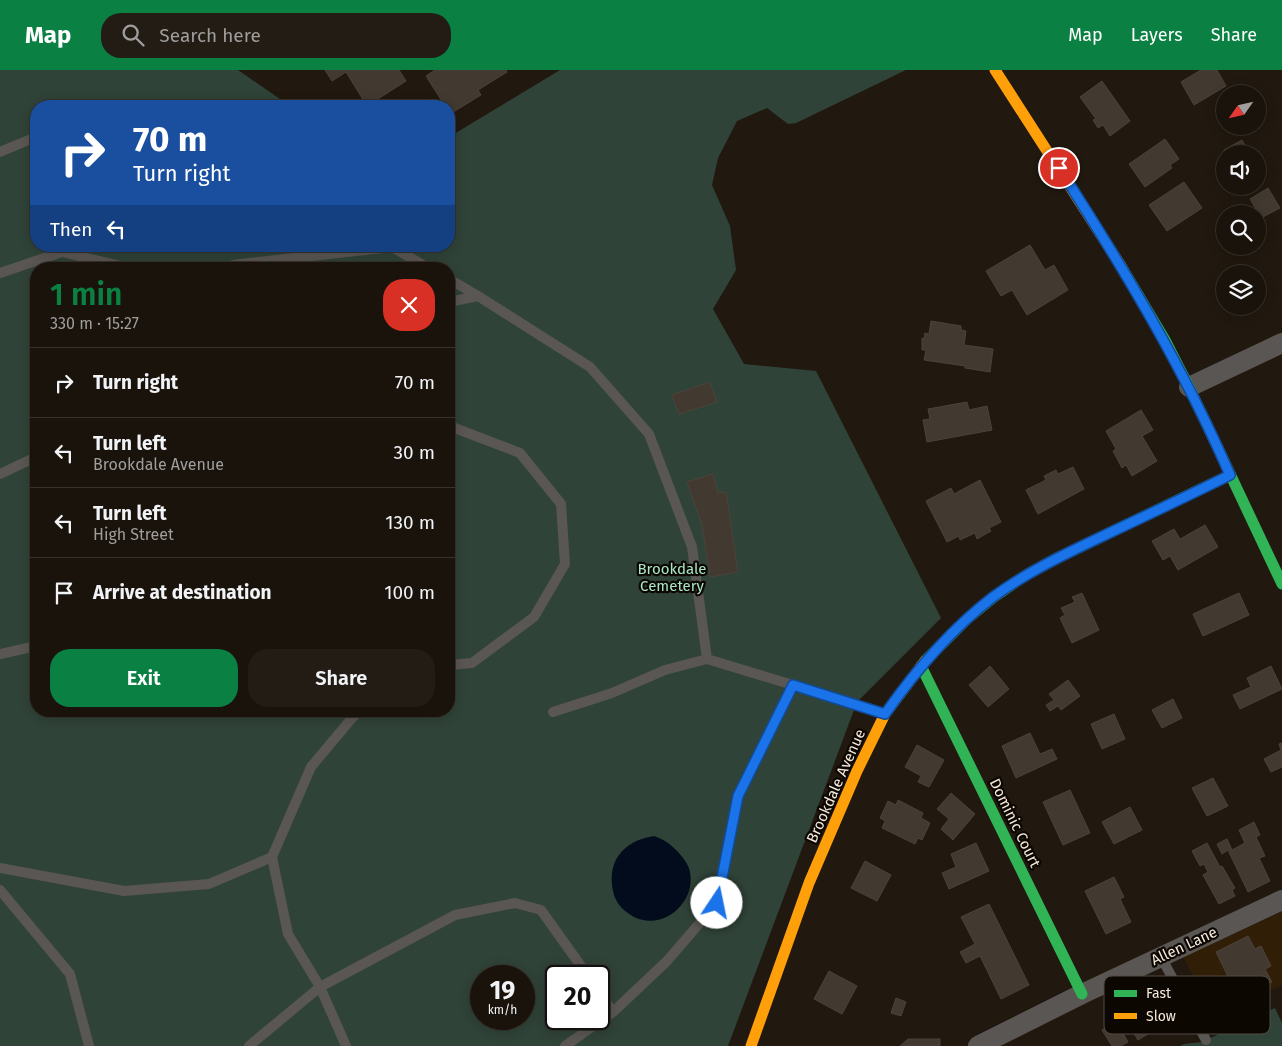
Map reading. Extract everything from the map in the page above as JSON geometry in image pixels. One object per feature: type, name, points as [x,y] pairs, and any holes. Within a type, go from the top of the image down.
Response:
[{"type":"street","points":[[995,70],[1112,250],[1160,332],[1189,387],[1282,584]]},
{"type":"street","points":[[1189,387],[1282,343]]},
{"type":"street","name":"Brookdale Avenue","points":[[751,1046],[809,883],[857,771],[885,714],[921,666],[967,619],[994,597],[1026,576],[1055,559],[1230,475]]},
{"type":"street","name":"Dominic Court","points":[[921,666],[1082,994]]},
{"type":"street","name":"Allen Lane","points":[[1120,976],[1282,900]]},
{"type":"street","name":"Allen Lane","points":[[978,1046],[1104,984]]},
{"type":"lane","points":[[0,152],[30,140]]},
{"type":"lane","points":[[32,262],[62,252],[104,262]]},
{"type":"lane","points":[[271,262],[352,252]]},
{"type":"lane","points":[[401,252],[418,262]]},
{"type":"lane","points":[[0,273],[30,263]]},
{"type":"lane","points":[[455,283],[590,367],[648,434],[692,547],[707,659]]},
{"type":"lane","points":[[455,301],[478,296]]},
{"type":"lane","points":[[455,428],[520,453],[561,504],[566,564],[534,617],[472,662],[455,664]]},
{"type":"lane","points":[[0,474],[30,460]]},
{"type":"lane","points":[[0,654],[30,647]]},
{"type":"lane","points":[[553,712],[612,693],[665,670],[707,659],[885,714]]},
{"type":"lane","points":[[565,1046],[613,1012],[667,961],[717,903],[738,796],[793,685]]},
{"type":"lane","points":[[346,1046],[320,988],[288,934],[272,856],[311,767],[353,717]]},
{"type":"lane","points":[[0,868],[124,891],[209,884],[272,856]]},
{"type":"lane","points":[[0,890],[70,974],[89,1046]]},
{"type":"lane","points":[[249,1046],[320,988],[456,914],[515,903],[542,910],[580,965]]},
{"type":"lane","points":[[1161,957],[1171,976]]},
{"type":"lane","points":[[610,1008],[613,1012]]},
{"type":"lane","points":[[1203,1034],[1206,1040]]},
{"type":"shaded area","points":[[1282,912],[1282,985],[1270,991],[1270,976],[1193,976],[1183,957]]},
{"type":"green space","name":"Brookdale Cemetery","points":[[0,70],[238,70],[281,100],[30,100],[30,252],[455,252],[455,133],[560,70],[906,70],[796,123],[788,124],[767,108],[737,121],[718,158],[712,185],[730,226],[736,270],[713,309],[744,364],[816,371],[941,618],[857,702],[728,1046],[0,1046]]},
{"type":"green space","points":[[1275,1008],[1282,1023],[1282,1046],[1180,1046],[1202,1042],[1219,1034],[1270,1034],[1270,1010]]},
{"type":"water","points":[[654,836],[668,843],[683,857],[690,872],[691,883],[683,904],[675,911],[666,917],[656,920],[645,920],[634,917],[619,905],[614,895],[612,873],[614,864],[625,848],[633,843]]},
{"type":"building","points":[[325,70],[399,70],[406,81],[376,100],[363,100],[346,72],[332,81]]},
{"type":"building","points":[[435,70],[506,70],[507,72],[478,90],[481,95],[455,111],[455,100],[441,100],[426,76]]},
{"type":"building","points":[[1201,70],[1217,70],[1225,85],[1216,85],[1216,92],[1194,105],[1181,82]]},
{"type":"building","points":[[1102,81],[1130,121],[1110,136],[1103,125],[1098,128],[1093,120],[1096,119],[1080,97]]},
{"type":"building","points":[[1165,139],[1179,159],[1170,165],[1172,168],[1145,187],[1129,164]]},
{"type":"building","points":[[1242,140],[1245,145],[1233,145]]},
{"type":"building","points":[[1184,182],[1202,208],[1167,231],[1149,205]]},
{"type":"building","points":[[1268,188],[1280,208],[1266,215],[1266,205],[1253,205],[1250,199],[1257,195],[1266,195],[1266,189]]},
{"type":"building","points":[[1030,245],[1045,270],[1054,265],[1068,290],[1027,315],[1012,290],[1001,296],[986,271]]},
{"type":"building","points":[[931,321],[961,326],[961,330],[966,331],[964,345],[993,349],[990,372],[924,360],[926,350],[922,350],[922,338],[924,339],[925,333],[929,334]]},
{"type":"building","points":[[710,382],[717,402],[679,414],[672,395]]},
{"type":"building","points":[[967,402],[969,410],[987,406],[992,430],[927,442],[923,420],[930,419],[928,409]]},
{"type":"building","points":[[1141,410],[1153,430],[1142,436],[1157,461],[1132,476],[1126,465],[1122,468],[1113,451],[1116,449],[1106,431]]},
{"type":"building","points":[[1073,467],[1084,489],[1038,514],[1026,490],[1046,480],[1044,476],[1056,470],[1058,474]]},
{"type":"building","points":[[713,474],[718,493],[726,492],[738,572],[710,577],[702,525],[687,482]]},
{"type":"building","points":[[980,480],[1001,522],[989,528],[991,531],[977,539],[975,533],[960,540],[959,536],[947,542],[926,501],[951,488],[954,494]]},
{"type":"building","points":[[1205,525],[1218,547],[1178,570],[1170,556],[1163,560],[1152,541],[1174,529],[1180,539]]},
{"type":"building","points":[[1082,593],[1099,630],[1072,643],[1060,618],[1065,615],[1061,608],[1075,602],[1072,597]]},
{"type":"building","points":[[1239,593],[1249,615],[1203,636],[1193,614]]},
{"type":"building","points":[[990,666],[1009,689],[988,707],[969,685]]},
{"type":"building","points":[[1271,666],[1282,689],[1240,709],[1233,695],[1251,687],[1247,678]]},
{"type":"building","points":[[1068,680],[1080,696],[1061,710],[1058,706],[1050,711],[1046,705],[1054,700],[1049,694]]},
{"type":"building","points":[[1173,699],[1182,718],[1162,728],[1152,710]]},
{"type":"building","points":[[1114,714],[1125,739],[1102,749],[1091,724]]},
{"type":"building","points":[[1030,733],[1040,754],[1052,749],[1057,759],[1016,778],[1002,746]]},
{"type":"building","points":[[1282,743],[1282,767],[1271,772],[1264,759],[1281,750],[1279,744]]},
{"type":"building","points":[[917,745],[944,760],[929,787],[918,782],[921,776],[905,767]]},
{"type":"building","points":[[1213,778],[1228,806],[1207,816],[1192,788]]},
{"type":"building","points":[[1070,790],[1090,833],[1063,845],[1043,802]]},
{"type":"building","points":[[951,793],[975,814],[953,840],[941,829],[949,819],[937,809]]},
{"type":"building","points":[[898,800],[923,813],[921,818],[930,823],[922,840],[918,838],[915,844],[882,828],[885,821],[880,818],[888,801],[896,805]]},
{"type":"building","points":[[1130,807],[1142,830],[1114,844],[1102,822]]},
{"type":"building","points":[[1254,822],[1260,835],[1256,837],[1265,856],[1259,858],[1270,881],[1248,892],[1228,850],[1222,854],[1217,844],[1227,839],[1232,850],[1245,843],[1239,830]]},
{"type":"building","points":[[976,843],[989,871],[949,889],[942,873],[956,867],[951,854]]},
{"type":"building","points":[[1207,843],[1220,867],[1222,866],[1235,888],[1232,890],[1235,896],[1219,904],[1203,875],[1208,872],[1204,864],[1200,866],[1192,851]]},
{"type":"building","points":[[865,861],[891,875],[877,901],[851,888]]},
{"type":"building","points":[[1114,877],[1124,897],[1120,899],[1131,922],[1106,934],[1085,891]]},
{"type":"building","points":[[989,904],[1029,985],[1001,999],[980,956],[966,963],[960,952],[975,944],[961,917]]},
{"type":"building","points":[[1248,936],[1255,949],[1261,946],[1271,966],[1265,969],[1269,976],[1228,976],[1216,952]]},
{"type":"building","points":[[829,971],[857,986],[842,1014],[814,999]]},
{"type":"building","points":[[896,998],[906,1002],[901,1016],[891,1013]]},
{"type":"building","points":[[1104,1034],[1123,1034],[1128,1042],[1121,1046],[1112,1046]]},
{"type":"building","points":[[1134,1034],[1148,1034],[1138,1040]]},
{"type":"building","points":[[908,1039],[940,1039],[940,1046],[900,1046]]},
{"type":"traffic: fast","points":[[1121,266],[1165,340],[1189,387],[1282,584]]},
{"type":"traffic: fast","points":[[925,661],[967,619],[1026,575],[1055,559],[1230,475]]},
{"type":"traffic: fast","points":[[921,666],[1082,994]]},
{"type":"traffic: slow","points":[[995,70],[1121,266]]},
{"type":"traffic: slow","points":[[751,1046],[809,883],[857,771],[885,714],[925,661]]},
{"type":"route","points":[[717,903],[738,796],[793,685],[885,714],[902,690],[942,642],[994,597],[1055,559],[1230,475],[1189,387],[1164,340],[1112,250],[1059,168]]}]
